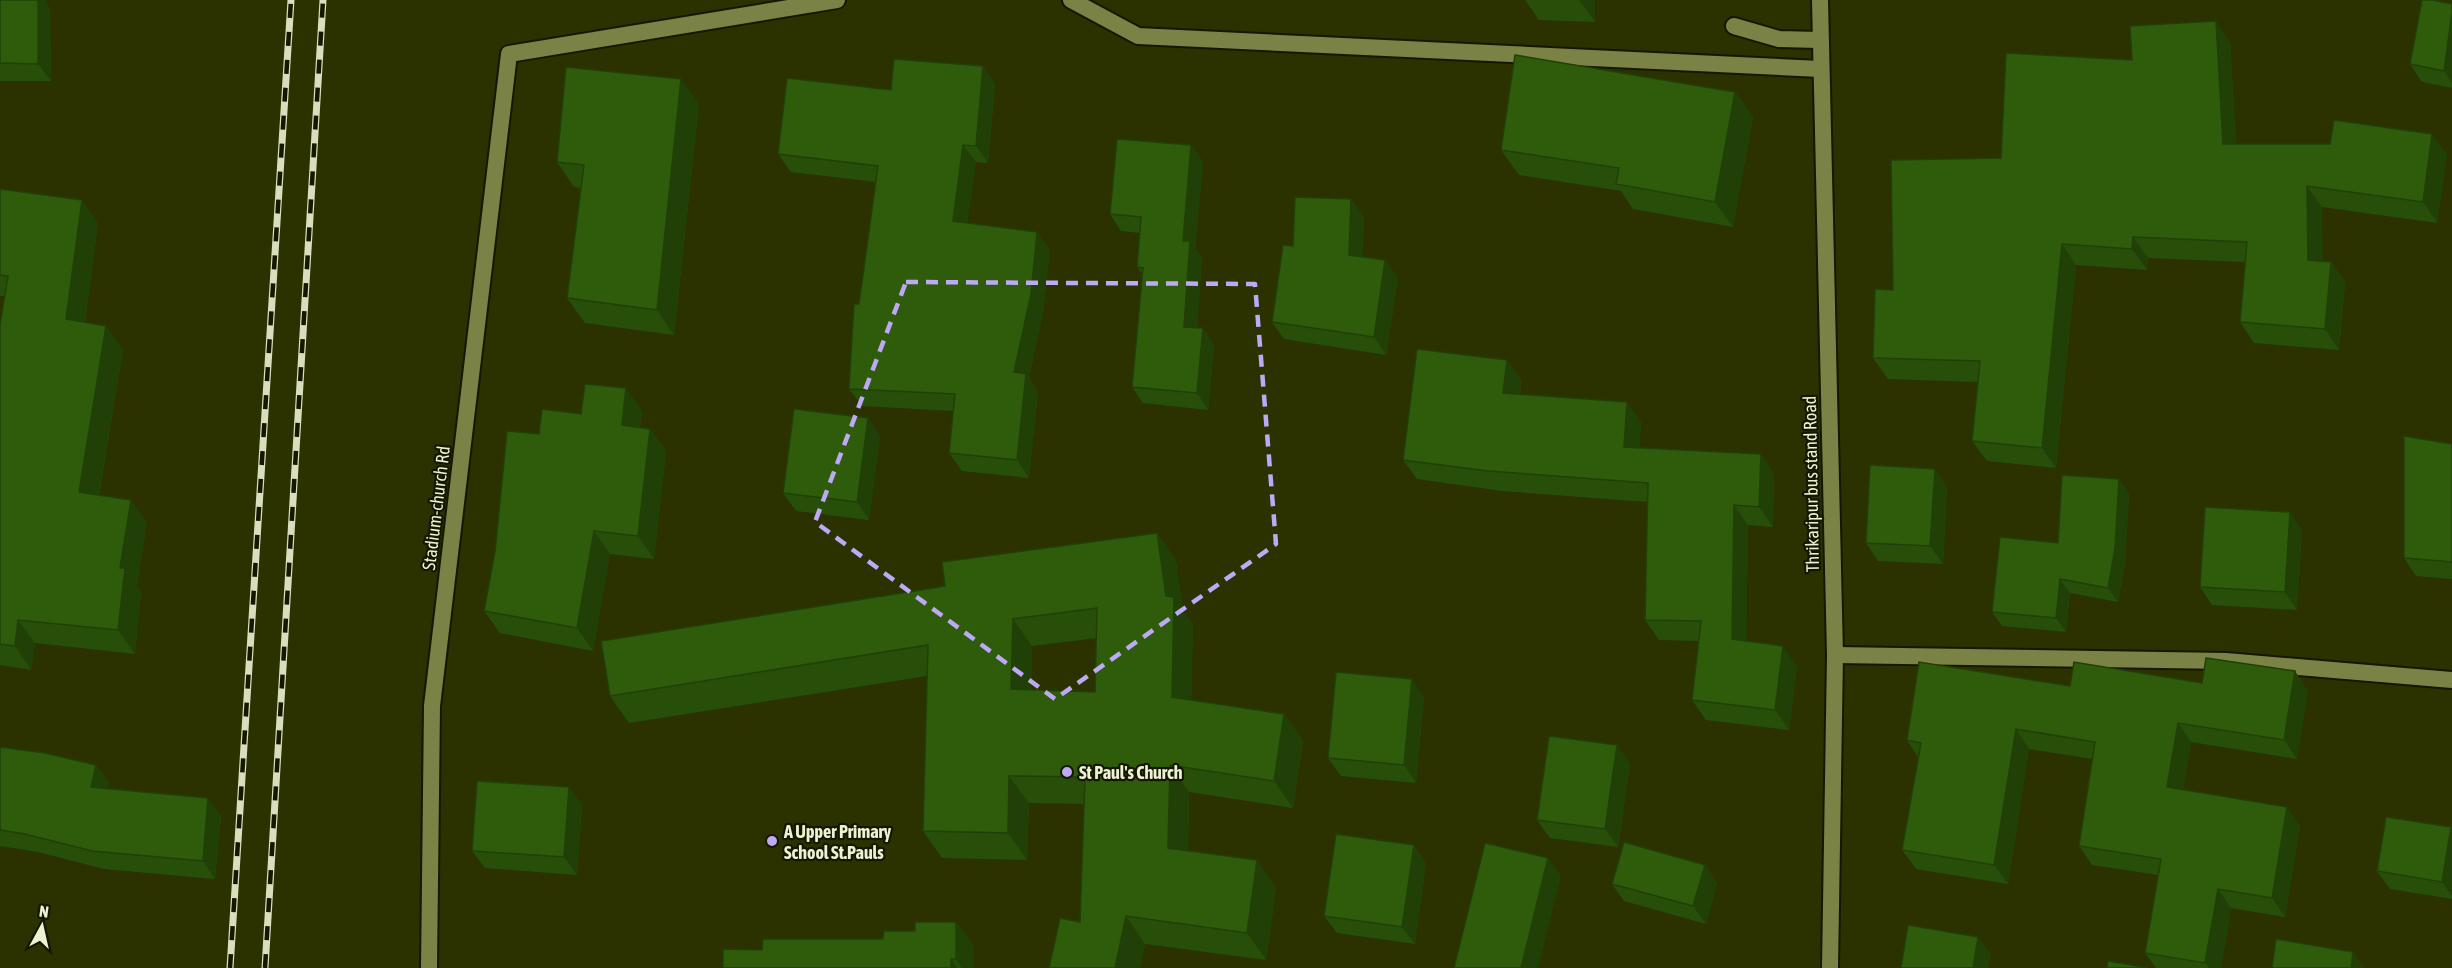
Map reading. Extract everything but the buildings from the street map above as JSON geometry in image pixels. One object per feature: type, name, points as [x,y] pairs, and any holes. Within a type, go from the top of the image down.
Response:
[{"type":"street","name":"Stadium-church Rd","points":[[429,968],[432,706],[509,54],[837,0]]},
{"type":"street","points":[[1071,0],[1138,36],[1820,69]]},
{"type":"street","name":"Thrikaripur bus stand Road","points":[[1820,0],[1819,40],[1835,655],[1830,968]]},
{"type":"street","points":[[1734,26],[1779,39],[1819,40]]},
{"type":"street","points":[[1835,655],[2226,661],[2414,679],[2452,680]]},
{"type":"highlighted area","points":[[906,282],[1255,284],[1276,544],[1055,699],[815,522]]},
{"type":"railway","points":[[230,968],[291,0]]},
{"type":"railway","points":[[265,968],[323,0]]},
{"type":"place","name":"St Paul's Church","points":[[1067,772]]},
{"type":"place","name":"A Upper Primary School St.Pauls","points":[[772,841]]}]
